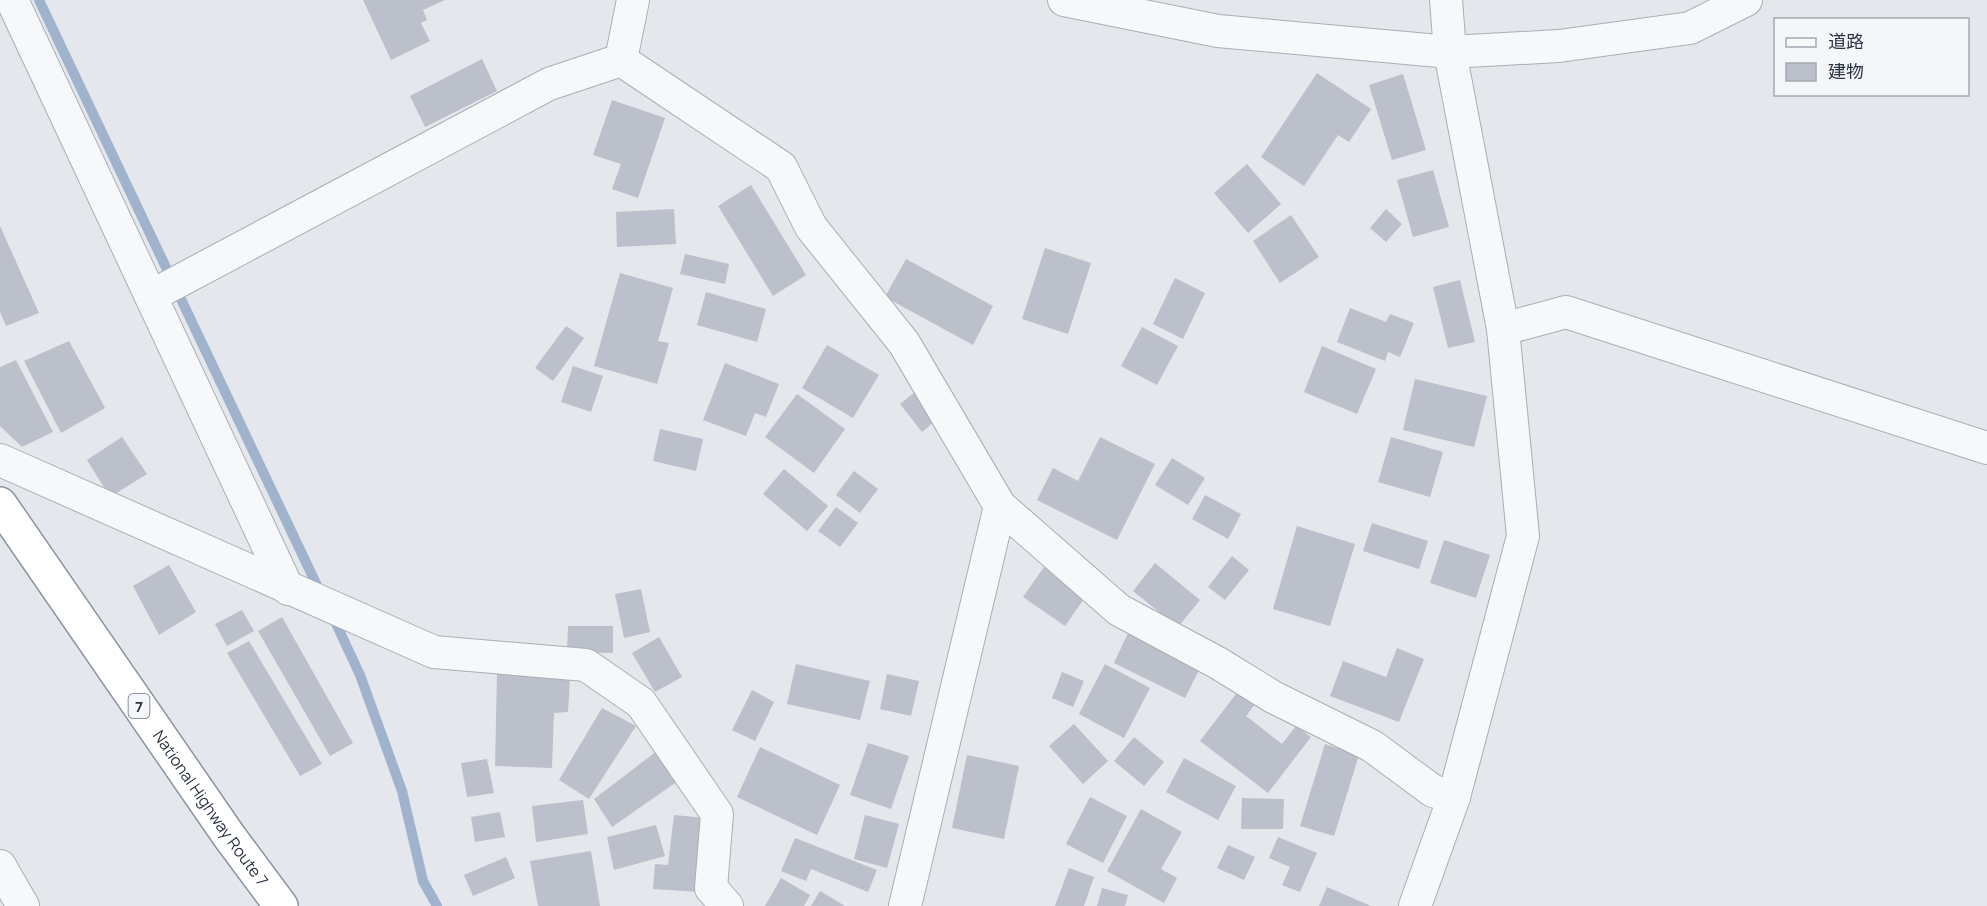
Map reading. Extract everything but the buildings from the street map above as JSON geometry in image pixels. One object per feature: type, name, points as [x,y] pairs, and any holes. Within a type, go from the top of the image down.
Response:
[{"type":"highway","name":"National Highway Route 7","points":[[0,504],[229,836],[281,906]]},
{"type":"street","points":[[12,0],[288,589]]},
{"type":"street","points":[[621,60],[633,0]]},
{"type":"street","points":[[1064,0],[1218,31],[1450,52],[1559,46],[1690,28],[1746,0]]},
{"type":"street","points":[[1415,906],[1454,797],[1523,536],[1503,329],[1450,52],[1446,0]]},
{"type":"street","points":[[151,296],[549,84],[621,60]]},
{"type":"street","points":[[621,60],[781,167],[811,227],[904,343],[1000,506],[1119,610],[1218,663],[1273,698],[1372,746],[1434,791],[1454,797]]},
{"type":"street","points":[[1503,329],[1566,312],[1987,448]]},
{"type":"street","points":[[0,460],[434,652],[586,665],[641,703],[717,814],[711,888],[727,906]]},
{"type":"street","points":[[905,906],[1000,506]]},
{"type":"street","points":[[0,866],[22,906]]},
{"type":"waterway","points":[[39,0],[322,596]]},
{"type":"waterway","points":[[332,615],[360,675],[402,791],[423,881],[437,906]]}]
